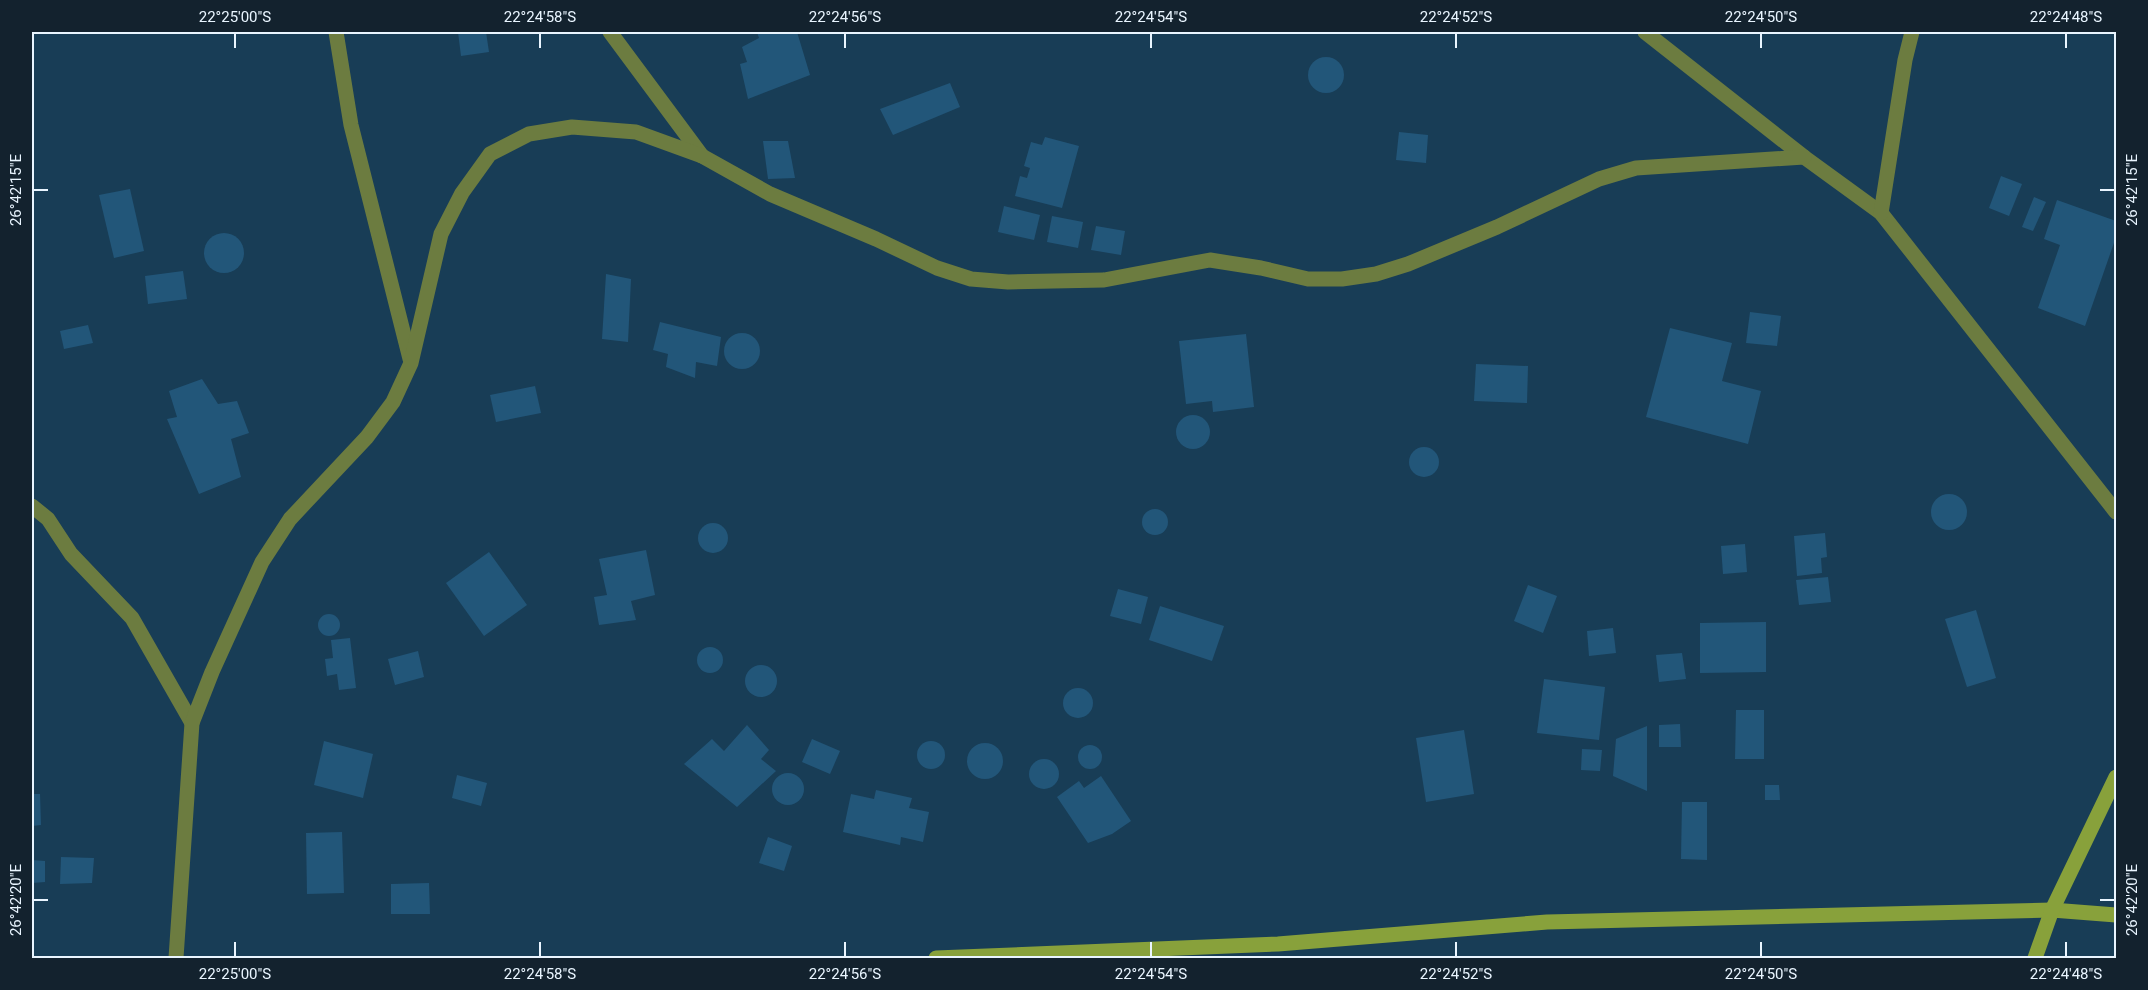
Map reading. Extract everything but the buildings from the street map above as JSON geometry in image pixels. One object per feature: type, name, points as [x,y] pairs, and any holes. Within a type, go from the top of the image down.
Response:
[{"type":"street","points":[[336,32],[351,125],[411,363]]},
{"type":"street","points":[[610,32],[702,156]]},
{"type":"street","points":[[1645,32],[1804,157],[1881,213],[2116,512]]},
{"type":"street","points":[[1881,213],[1912,32]]},
{"type":"street","points":[[176,958],[192,723],[212,672],[262,562],[290,519],[367,437],[393,402],[411,363],[441,234],[462,193],[490,154],[529,134],[572,127],[636,132],[702,156],[770,194],[876,239],[937,268],[971,279],[1008,282],[1104,280],[1210,260],[1262,268],[1308,279],[1342,279],[1376,274],[1408,264],[1497,227],[1599,179],[1636,168],[1804,157]]},
{"type":"street","points":[[32,506],[48,519],[71,554],[132,618],[192,723]]},
{"type":"street","points":[[2036,958],[2052,910],[2116,777]]},
{"type":"street","points":[[936,958],[1039,956],[1278,944],[1546,922],[2052,910],[2116,915]]}]
